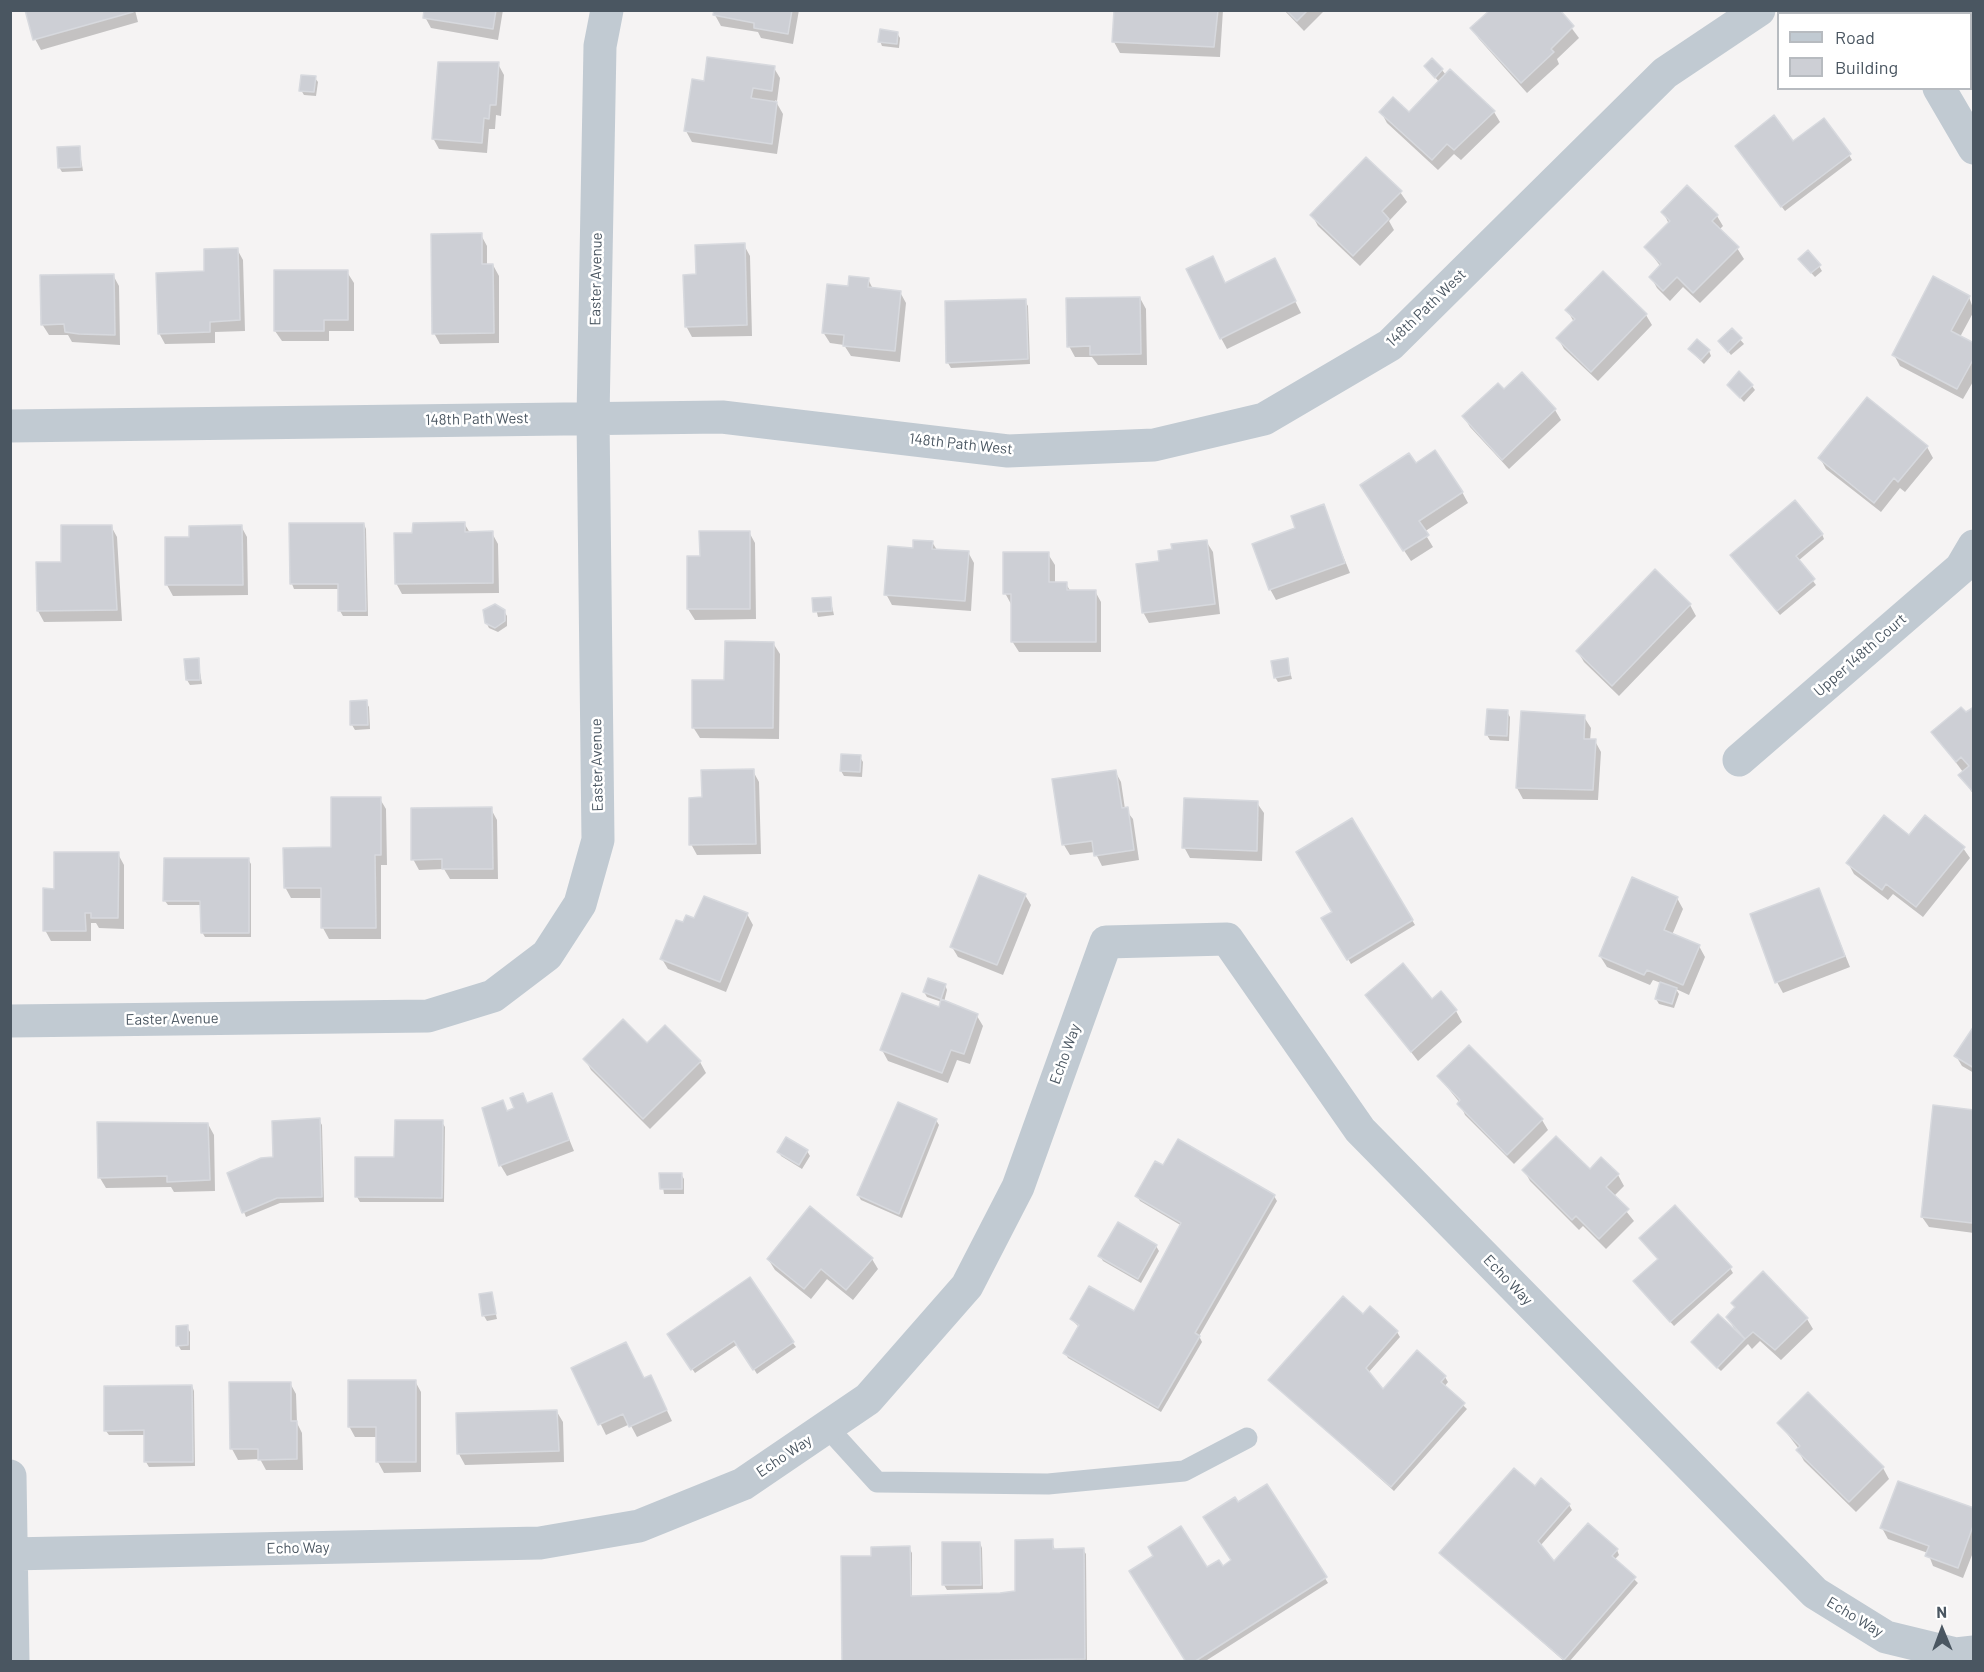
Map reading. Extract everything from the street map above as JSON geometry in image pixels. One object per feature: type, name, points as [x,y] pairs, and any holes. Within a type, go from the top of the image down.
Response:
[{"type":"street","name":"Easter Avenue","points":[[10,1021],[429,1016],[493,996],[547,956],[580,904],[598,840],[593,417],[600,46],[607,10]]},
{"type":"street","name":"148th Path West","points":[[10,426],[722,417],[1008,451],[1154,445],[1264,419],[1390,345],[1665,73],[1759,10]]},
{"type":"street","points":[[1940,90],[1974,148]]},
{"type":"street","name":"Upper 148th Court","points":[[1739,760],[1961,568],[1974,546]]},
{"type":"street","name":"Echo Way","points":[[11,1554],[540,1544],[639,1526],[743,1484],[868,1400],[967,1286],[1018,1187],[1106,942],[1227,939],[1360,1130],[1815,1593],[1886,1636],[1956,1654],[1974,1652]]},
{"type":"street","points":[[10,1476],[13,1662]]},
{"type":"lane","points":[[827,1427],[877,1482],[1048,1484],[1184,1471],[1247,1438]]},
{"type":"building","points":[[25,10],[133,10],[133,12],[33,40]]},
{"type":"building","points":[[424,10],[496,10],[493,29],[423,18]]},
{"type":"building","points":[[714,10],[792,10],[788,34],[754,28],[754,23],[713,15]]},
{"type":"building","points":[[1114,10],[1218,10],[1214,47],[1112,42]]},
{"type":"building","points":[[1286,10],[1308,10],[1297,21]]},
{"type":"building","points":[[1490,10],[1560,10],[1574,26],[1551,49],[1554,52],[1521,83],[1470,28]]},
{"type":"building","points":[[880,29],[898,32],[897,44],[878,42]]},
{"type":"building","points":[[707,57],[775,66],[772,91],[753,88],[751,98],[777,102],[772,144],[684,131],[692,79],[704,81]]},
{"type":"building","points":[[1432,58],[1443,69],[1435,78],[1424,66]]},
{"type":"building","points":[[438,62],[499,62],[496,105],[490,105],[489,119],[484,118],[482,143],[432,139]]},
{"type":"building","points":[[1450,69],[1495,111],[1454,150],[1447,144],[1432,160],[1379,112],[1393,97],[1409,112]]},
{"type":"building","points":[[301,75],[316,76],[314,92],[299,91]]},
{"type":"building","points":[[1774,115],[1793,141],[1824,118],[1851,154],[1781,207],[1735,146]]},
{"type":"building","points":[[80,146],[81,167],[58,168],[57,147]]},
{"type":"building","points":[[1366,157],[1402,191],[1382,211],[1389,219],[1353,256],[1310,215]]},
{"type":"building","points":[[1687,185],[1718,215],[1712,221],[1739,247],[1693,293],[1677,277],[1663,291],[1649,277],[1661,264],[1644,247],[1670,221],[1661,212]]},
{"type":"building","points":[[482,233],[482,264],[493,264],[494,333],[432,334],[431,234]]},
{"type":"building","points":[[745,243],[747,325],[685,327],[683,275],[696,274],[695,245]]},
{"type":"building","points":[[238,248],[240,320],[210,322],[210,332],[158,334],[156,273],[204,271],[204,249]]},
{"type":"building","points":[[1808,250],[1821,265],[1811,273],[1798,259]]},
{"type":"building","points":[[1213,256],[1225,283],[1275,258],[1296,301],[1220,339],[1186,269]]},
{"type":"building","points":[[274,270],[348,270],[348,320],[324,320],[324,331],[274,331]]},
{"type":"building","points":[[1603,271],[1647,314],[1591,372],[1556,338],[1575,319],[1565,310]]},
{"type":"building","points":[[114,274],[115,335],[65,332],[64,324],[41,325],[40,275]]},
{"type":"building","points":[[849,276],[869,278],[868,287],[901,291],[895,351],[843,346],[844,335],[822,333],[827,284],[848,286]]},
{"type":"building","points":[[1933,276],[1970,296],[1951,331],[1974,343],[1974,358],[1957,389],[1892,355]]},
{"type":"building","points":[[1140,297],[1141,354],[1090,355],[1090,346],[1067,347],[1066,298]]},
{"type":"building","points":[[1026,299],[1028,359],[946,363],[945,301]]},
{"type":"building","points":[[1732,328],[1742,338],[1728,352],[1718,341]]},
{"type":"building","points":[[1697,339],[1710,350],[1701,360],[1688,349]]},
{"type":"building","points":[[1739,371],[1753,385],[1740,398],[1727,385]]},
{"type":"building","points":[[1522,372],[1556,409],[1502,460],[1462,416],[1498,383],[1504,389]]},
{"type":"building","points":[[1867,397],[1928,446],[1898,482],[1894,478],[1874,503],[1818,458]]},
{"type":"building","points":[[1435,450],[1463,492],[1419,521],[1429,535],[1403,551],[1360,485],[1409,453],[1416,463]]},
{"type":"building","points":[[1795,500],[1823,534],[1796,556],[1815,579],[1777,611],[1730,555]]},
{"type":"building","points":[[1324,504],[1345,563],[1269,590],[1252,544],[1295,528],[1291,516]]},
{"type":"building","points":[[465,522],[465,532],[493,531],[493,583],[395,584],[394,533],[412,533],[413,523]]},
{"type":"building","points":[[289,523],[364,523],[366,611],[338,611],[338,584],[290,584]]},
{"type":"building","points":[[61,525],[112,525],[117,610],[37,611],[36,562],[61,562]]},
{"type":"building","points":[[242,525],[243,585],[165,585],[165,537],[189,537],[189,526]]},
{"type":"building","points":[[699,531],[750,531],[750,609],[687,609],[687,556],[700,556]]},
{"type":"building","points":[[913,540],[933,541],[932,549],[969,551],[965,601],[884,595],[888,546],[913,548]]},
{"type":"building","points":[[1207,540],[1215,604],[1142,613],[1136,564],[1159,561],[1158,551],[1172,549],[1171,544]]},
{"type":"building","points":[[1003,552],[1049,552],[1049,582],[1067,582],[1067,590],[1096,590],[1096,642],[1011,642],[1011,594],[1003,594]]},
{"type":"building","points":[[1655,569],[1691,604],[1612,686],[1576,651]]},
{"type":"building","points":[[831,597],[832,611],[813,612],[812,598]]},
{"type":"building","points":[[495,604],[505,610],[505,621],[495,628],[485,623],[483,610]]},
{"type":"building","points":[[725,641],[774,642],[773,728],[692,728],[692,680],[724,680]]},
{"type":"building","points":[[199,658],[200,680],[186,680],[184,659]]},
{"type":"building","points":[[1288,658],[1290,675],[1274,678],[1271,661]]},
{"type":"building","points":[[367,700],[368,725],[350,725],[350,701]]},
{"type":"building","points":[[1961,707],[1966,712],[1974,707],[1974,793],[1958,775],[1969,766],[1961,757],[1956,762],[1931,732]]},
{"type":"building","points":[[1487,709],[1508,710],[1507,736],[1485,735]]},
{"type":"building","points":[[1521,711],[1585,715],[1584,739],[1596,739],[1593,790],[1516,788]]},
{"type":"building","points":[[841,754],[861,755],[860,772],[840,771]]},
{"type":"building","points":[[754,769],[756,844],[689,845],[689,798],[702,797],[701,770]]},
{"type":"building","points":[[1116,770],[1122,808],[1128,807],[1134,850],[1094,856],[1092,841],[1062,845],[1052,779]]},
{"type":"building","points":[[331,797],[381,797],[381,855],[375,855],[376,928],[321,928],[321,888],[284,888],[283,848],[331,847]]},
{"type":"building","points":[[1184,798],[1258,801],[1257,851],[1182,848]]},
{"type":"building","points":[[492,807],[493,869],[442,869],[442,859],[411,860],[411,808]]},
{"type":"building","points":[[1884,815],[1909,835],[1925,815],[1965,847],[1916,907],[1886,884],[1882,890],[1846,863]]},
{"type":"building","points":[[1352,818],[1413,920],[1347,960],[1321,918],[1332,912],[1296,852]]},
{"type":"building","points":[[54,852],[119,852],[118,918],[91,918],[91,913],[85,913],[86,931],[43,931],[43,888],[54,889]]},
{"type":"building","points":[[164,858],[249,858],[249,933],[201,933],[200,901],[163,901]]},
{"type":"building","points":[[979,875],[1026,894],[997,965],[950,947]]},
{"type":"building","points":[[1632,877],[1678,897],[1664,930],[1700,945],[1683,985],[1647,970],[1644,975],[1599,956]]},
{"type":"building","points":[[1819,888],[1845,956],[1775,983],[1750,914]]},
{"type":"building","points":[[704,896],[748,913],[720,982],[660,959],[676,920],[683,922],[686,915],[694,918]]},
{"type":"building","points":[[1403,963],[1432,999],[1441,991],[1457,1010],[1411,1052],[1365,995]]},
{"type":"building","points":[[928,978],[946,984],[941,999],[923,992]]},
{"type":"building","points":[[1660,982],[1677,988],[1672,1004],[1655,999]]},
{"type":"building","points":[[902,993],[939,1007],[941,999],[978,1014],[964,1054],[951,1050],[942,1073],[880,1050]]},
{"type":"building","points":[[623,1019],[647,1043],[665,1025],[701,1061],[643,1119],[583,1059]]},
{"type":"building","points":[[1974,1026],[1974,1068],[1954,1056]]},
{"type":"building","points":[[1469,1045],[1543,1119],[1507,1155],[1457,1104],[1460,1100],[1437,1076]]},
{"type":"building","points":[[523,1093],[527,1103],[552,1093],[569,1140],[499,1166],[482,1108],[503,1100],[507,1111],[514,1108],[510,1098]]},
{"type":"building","points":[[898,1102],[937,1119],[899,1214],[857,1195]]},
{"type":"building","points":[[1933,1105],[1974,1110],[1972,1223],[1921,1217]]},
{"type":"building","points":[[320,1118],[322,1197],[277,1198],[242,1213],[227,1173],[261,1158],[273,1157],[272,1121]]},
{"type":"building","points":[[395,1120],[443,1120],[442,1198],[355,1197],[355,1157],[394,1157]]},
{"type":"building","points":[[97,1122],[208,1123],[210,1180],[167,1182],[167,1176],[98,1178]]},
{"type":"building","points":[[1556,1136],[1590,1169],[1601,1157],[1619,1174],[1606,1187],[1629,1209],[1599,1239],[1576,1216],[1572,1220],[1522,1170]]},
{"type":"building","points":[[786,1137],[808,1150],[799,1165],[777,1152]]},
{"type":"building","points":[[1178,1139],[1275,1195],[1195,1333],[1200,1336],[1158,1408],[1063,1353],[1079,1325],[1070,1319],[1089,1286],[1134,1311],[1181,1223],[1135,1196],[1155,1161],[1163,1165]]},
{"type":"building","points":[[659,1173],[682,1173],[682,1189],[660,1189]]},
{"type":"building","points":[[1675,1205],[1732,1267],[1670,1322],[1633,1281],[1658,1259],[1639,1238]]},
{"type":"building","points":[[810,1206],[873,1258],[846,1290],[821,1269],[804,1289],[767,1259]]},
{"type":"building","points":[[1118,1222],[1157,1245],[1138,1279],[1098,1256]]},
{"type":"building","points":[[1763,1271],[1808,1318],[1775,1350],[1753,1332],[1745,1339],[1726,1317],[1735,1307],[1731,1303]]},
{"type":"building","points":[[750,1277],[794,1342],[753,1370],[734,1341],[691,1370],[667,1334]]},
{"type":"building","points":[[492,1292],[496,1314],[482,1316],[479,1294]]},
{"type":"building","points":[[1343,1296],[1363,1314],[1370,1306],[1398,1331],[1366,1368],[1383,1389],[1417,1350],[1446,1376],[1441,1382],[1465,1403],[1391,1487],[1268,1380]]},
{"type":"building","points":[[1718,1314],[1745,1339],[1717,1368],[1691,1342]]},
{"type":"building","points":[[188,1325],[188,1345],[176,1346],[176,1326]]},
{"type":"building","points":[[626,1342],[644,1378],[651,1375],[667,1410],[629,1427],[623,1414],[598,1425],[571,1368]]},
{"type":"building","points":[[348,1380],[416,1380],[416,1462],[376,1462],[376,1427],[348,1427]]},
{"type":"building","points":[[229,1382],[291,1382],[291,1421],[297,1421],[297,1459],[258,1460],[258,1449],[230,1449]]},
{"type":"building","points":[[192,1385],[193,1462],[144,1462],[144,1430],[104,1431],[104,1386]]},
{"type":"building","points":[[1808,1392],[1884,1467],[1849,1502],[1796,1450],[1800,1446],[1777,1423]]},
{"type":"building","points":[[557,1410],[559,1451],[457,1454],[456,1413]]},
{"type":"building","points":[[1514,1468],[1535,1486],[1541,1478],[1570,1504],[1538,1541],[1554,1561],[1588,1523],[1618,1549],[1612,1556],[1636,1577],[1564,1660],[1439,1553]]},
{"type":"building","points":[[1898,1481],[1974,1508],[1974,1523],[1958,1568],[1925,1556],[1929,1546],[1880,1528]]},
{"type":"building","points":[[1267,1484],[1327,1577],[1194,1662],[1186,1662],[1129,1571],[1153,1556],[1148,1547],[1181,1526],[1207,1567],[1219,1560],[1223,1566],[1231,1560],[1203,1517],[1235,1497],[1238,1502]]},
{"type":"building","points":[[1053,1539],[1053,1549],[1084,1548],[1085,1659],[842,1662],[841,1556],[871,1556],[871,1547],[910,1546],[911,1596],[1000,1593],[1015,1591],[1015,1540]]},
{"type":"building","points":[[942,1542],[980,1542],[981,1585],[942,1585]]}]
